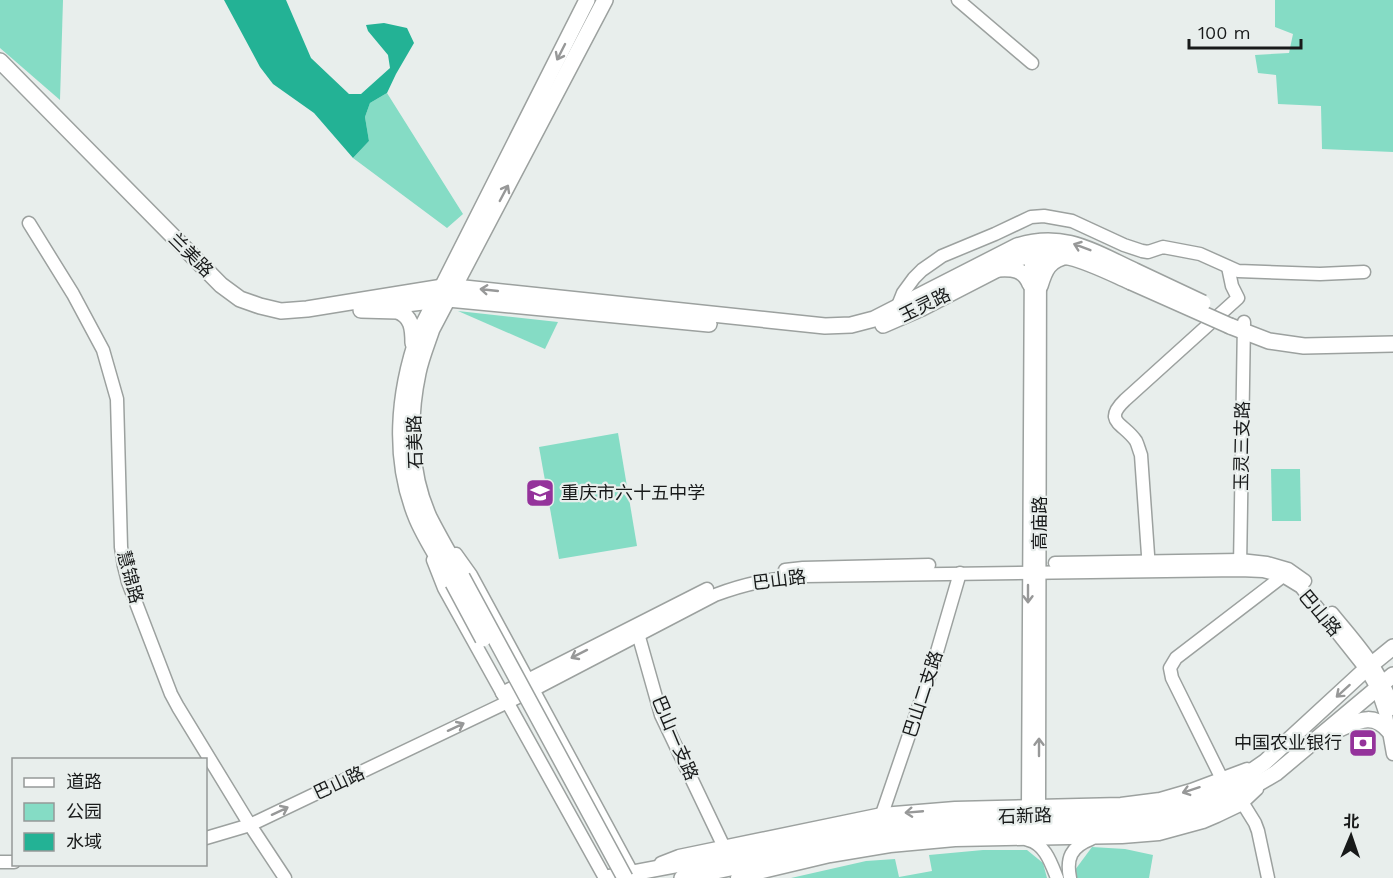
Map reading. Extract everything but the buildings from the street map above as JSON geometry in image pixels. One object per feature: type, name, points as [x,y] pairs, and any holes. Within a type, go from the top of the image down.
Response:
[{"type":"main road","name":"石美路","points":[[423,517],[412,447],[412,425],[418,373],[424,350],[445,293],[587,0]]},
{"type":"main road","name":"石美路","points":[[605,0],[445,293],[419,333],[402,399],[400,425],[405,484],[615,878]]},
{"type":"main road","name":"兰美路","points":[[0,61],[221,285],[240,299],[281,311],[445,293]]},
{"type":"main road","name":"兰美路","points":[[0,73],[216,294],[235,307],[256,315],[281,320],[361,310],[445,293]]},
{"type":"main road","name":"玉灵路","points":[[824,331],[873,319],[1017,246],[1035,247],[1069,242],[1083,246],[1133,276],[1269,341],[1304,346],[1393,344]]},
{"type":"main road","name":"玉灵路","points":[[445,293],[852,334],[875,328],[922,308],[1019,258],[1035,247],[1133,276]]},
{"type":"main road","points":[[998,269],[1010,268],[1023,272],[1035,285],[1053,262],[1068,256]]},
{"type":"main road","points":[[361,310],[403,313],[412,327],[413,350]]},
{"type":"main road","name":"玉灵路","points":[[1237,324],[1272,333],[1305,337],[1393,335]]},
{"type":"main road","name":"石美路","points":[[457,580],[631,876]]},
{"type":"main road","name":"石新路","points":[[682,878],[888,837],[953,830],[1124,827],[1164,822],[1201,813],[1235,797],[1270,767],[1370,666],[1391,648]]},
{"type":"main road","name":"石新路","points":[[605,878],[631,876],[882,826],[1039,814],[1122,815],[1161,811],[1194,801],[1270,767],[1318,737],[1385,682]]},
{"type":"main road","points":[[1318,737],[1354,721],[1363,720],[1378,722],[1389,731]]},
{"type":"street","points":[[958,0],[1032,63]]},
{"type":"street","points":[[897,308],[903,293],[914,278],[942,256],[1031,217],[1044,216],[1072,221],[1142,251],[1148,252],[1163,247],[1200,254],[1238,271],[1320,274],[1364,272]]},
{"type":"street","name":"慧锦路","points":[[30,223],[74,294],[104,350],[117,399],[124,566],[171,694],[250,825],[285,878]]},
{"type":"street","name":"高庙路","points":[[1033,806],[1035,247]]},
{"type":"street","points":[[1149,566],[1141,455],[1136,442],[1115,420],[1114,414],[1117,407],[1238,298],[1232,286],[1228,267]]},
{"type":"street","name":"玉灵三支路","points":[[1237,324],[1240,565]]},
{"type":"street","points":[[423,517],[471,575],[631,876],[679,856],[882,814],[955,808],[1121,804],[1160,799],[1222,779],[1270,767]]},
{"type":"street","points":[[423,517],[444,588],[605,878]]},
{"type":"street","name":"巴山路","points":[[207,837],[250,825],[637,630],[710,588],[771,571],[803,568],[1034,568],[1267,563],[1288,569],[1307,582],[1370,666]]},
{"type":"street","name":"巴山路","points":[[1240,565],[1283,576],[1301,587],[1370,666]]},
{"type":"street","name":"巴山路","points":[[637,630],[715,595],[772,579],[804,576],[960,573],[1034,568]]},
{"type":"street","name":"巴山二支路","points":[[882,814],[934,662],[960,573]]},
{"type":"street","points":[[1222,779],[1172,678],[1170,668],[1176,658],[1283,576]]},
{"type":"street","name":"巴山一支路","points":[[637,630],[661,715],[724,847]]},
{"type":"street","points":[[1370,666],[1385,682],[1392,703]]},
{"type":"street","points":[[1385,682],[1382,701],[1393,754]]},
{"type":"street","points":[[736,878],[830,856],[890,846],[955,840],[1094,838],[1159,834],[1203,822],[1242,802],[1270,767]]},
{"type":"street","points":[[1242,802],[1258,831],[1268,878]]},
{"type":"street","points":[[1018,838],[1032,841],[1042,847],[1063,877]]},
{"type":"street","points":[[1063,877],[1070,855],[1083,842],[1094,838]]},
{"type":"green space","points":[[0,0],[63,0],[60,100],[0,48]]},
{"type":"green space","points":[[1275,0],[1393,0],[1393,152],[1322,149],[1321,106],[1278,104],[1276,75],[1258,73],[1255,55],[1289,53],[1293,34],[1275,27]]},
{"type":"green space","points":[[387,93],[463,214],[447,228],[353,158],[369,141],[365,117],[370,103]]},
{"type":"green space","points":[[458,311],[558,322],[545,349]]},
{"type":"green space","points":[[618,433],[637,546],[559,559],[539,447]]},
{"type":"green space","points":[[1271,469],[1300,469],[1301,521],[1272,521]]},
{"type":"green space","points":[[1092,847],[1125,849],[1153,855],[1149,878],[1076,878],[1075,870]]},
{"type":"green space","points":[[983,850],[1027,850],[1043,863],[1047,878],[791,878],[866,861],[895,859],[899,877],[932,871],[929,855]]},
{"type":"water","points":[[224,0],[286,0],[311,58],[349,94],[361,94],[390,68],[388,55],[368,31],[366,25],[384,23],[407,28],[414,43],[387,93],[370,103],[365,117],[369,141],[353,158],[314,113],[273,84],[260,67]]},
{"type":"place","name":"重庆市六十五中学","points":[[540,493]]},
{"type":"place","name":"中国农业银行","points":[[1363,743]]}]
